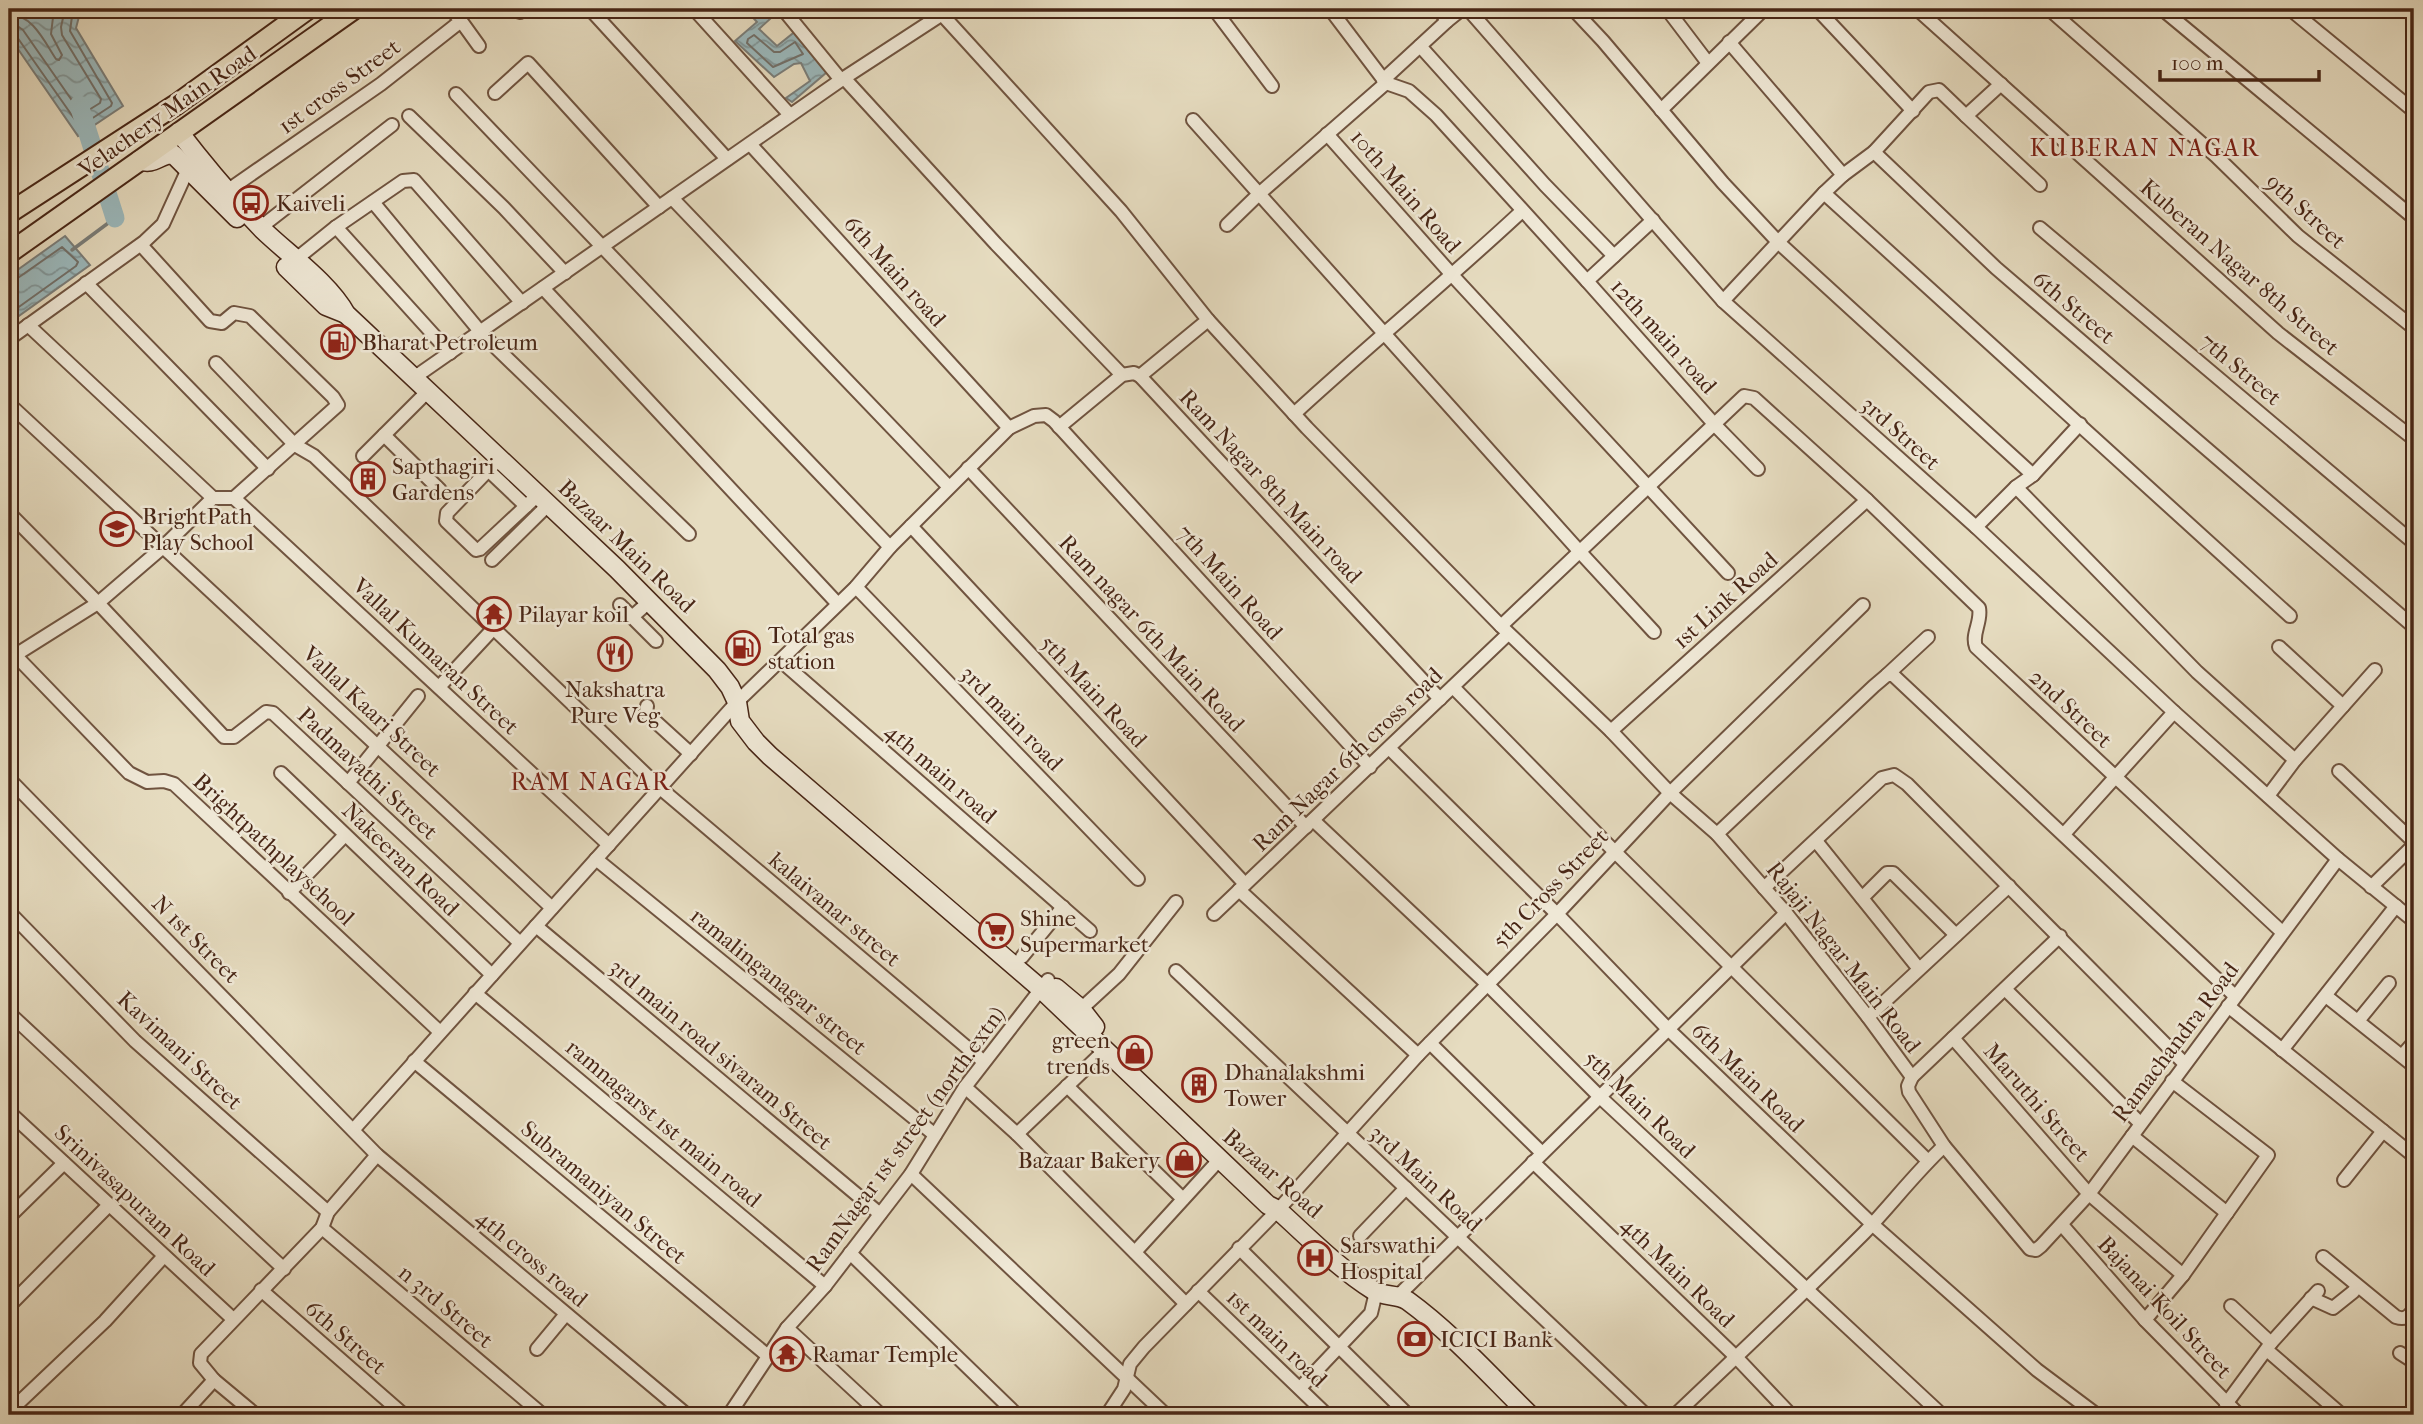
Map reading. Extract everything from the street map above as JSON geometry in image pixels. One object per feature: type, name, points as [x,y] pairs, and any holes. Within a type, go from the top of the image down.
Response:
[{"type":"main road","name":"Velachery Main Road","points":[[9,213],[177,104],[308,9]]},
{"type":"main road","name":"Velachery Main Road","points":[[9,253],[354,9]]},
{"type":"main road","name":"Bazaar Main Road","points":[[178,132],[261,227],[337,298],[346,314],[429,390],[494,464],[650,601],[717,670],[730,687],[740,720],[770,756],[1044,985]]},
{"type":"main road","points":[[139,160],[152,162],[167,154],[173,154],[326,306],[346,314]]},
{"type":"main road","points":[[738,708],[775,747],[1021,957],[1044,985],[1081,1009],[1093,1026],[1261,1185],[1273,1208]]},
{"type":"main road","name":"Bazaar Road","points":[[1044,985],[1105,1050],[1219,1160],[1348,1271],[1405,1306],[1517,1415]]},
{"type":"main road","name":"Bazaar Road","points":[[1388,1295],[1450,1337],[1530,1415]]},
{"type":"street","points":[[450,9],[479,46]]},
{"type":"street","points":[[590,9],[727,159]]},
{"type":"street","points":[[694,9],[790,115]]},
{"type":"street","points":[[783,9],[842,79],[1122,375]]},
{"type":"street","points":[[1214,9],[1272,86]]},
{"type":"street","points":[[1330,9],[1384,81],[1409,91],[1436,116],[1587,281]]},
{"type":"street","points":[[1439,9],[1447,21]]},
{"type":"street","points":[[1227,226],[1462,9]]},
{"type":"street","name":"3rd Street","points":[[1468,9],[1723,301],[1976,527],[2174,712],[2338,859],[2414,920]]},
{"type":"street","points":[[1573,9],[1779,243],[2033,475]]},
{"type":"street","points":[[1667,9],[1708,63]]},
{"type":"street","points":[[1661,110],[1764,9]]},
{"type":"street","points":[[1817,9],[1913,111]]},
{"type":"street","name":"Kuberan Nagar 8th Street","points":[[1917,9],[2278,333],[2414,439]]},
{"type":"street","name":"9th Street","points":[[2049,9],[2216,156],[2298,236],[2414,328]]},
{"type":"street","points":[[2162,9],[2414,218]]},
{"type":"street","points":[[2290,9],[2414,111]]},
{"type":"street","points":[[415,377],[943,11]]},
{"type":"street","name":"Rajaji Nagar Main Road","points":[[943,11],[1121,211],[1208,320],[1294,414],[1505,630],[1611,731],[1670,793],[1717,834],[1786,913],[1912,1077],[1908,1086],[1909,1092],[1944,1146],[2030,1249],[2036,1250],[2041,1246]]},
{"type":"street","name":"1st cross Street","points":[[227,191],[381,84],[461,21]]},
{"type":"street","points":[[1729,42],[1843,175]]},
{"type":"street","points":[[1420,46],[1545,185],[1614,256]]},
{"type":"street","points":[[495,93],[528,63],[659,207]]},
{"type":"street","points":[[1966,116],[2001,84]]},
{"type":"street","points":[[1723,301],[1824,193],[1874,152],[1929,92],[1934,90],[1940,90],[2040,185]]},
{"type":"street","points":[[456,94],[890,547]]},
{"type":"street","points":[[410,116],[504,208],[565,273]]},
{"type":"street","points":[[1193,120],[1654,632]]},
{"type":"street","points":[[261,227],[392,125]]},
{"type":"street","name":"10th Main Road","points":[[1327,134],[1453,276],[1728,573]]},
{"type":"street","name":"6th Main road","points":[[750,144],[1009,428]]},
{"type":"street","name":"6th Street","points":[[1874,152],[1996,268],[2414,627]]},
{"type":"street","points":[[9,339],[141,244],[163,223],[188,169]]},
{"type":"street","points":[[295,260],[403,181],[414,180],[522,303]]},
{"type":"street","points":[[1824,193],[2290,616]]},
{"type":"street","points":[[672,198],[948,486]]},
{"type":"street","points":[[373,202],[480,332],[689,534]]},
{"type":"street","points":[[1294,414],[1384,332],[1453,276],[1522,211]]},
{"type":"street","name":"12th main road","points":[[1653,220],[1587,281],[1715,425],[1758,469]]},
{"type":"street","points":[[337,227],[450,353]]},
{"type":"street","name":"7th Street","points":[[2040,228],[2414,543]]},
{"type":"street","points":[[28,325],[213,498],[234,498],[338,405],[250,316],[234,313],[222,323],[210,321],[141,244]]},
{"type":"street","points":[[86,283],[268,469]]},
{"type":"street","points":[[543,288],[837,603]]},
{"type":"street","points":[[354,1129],[691,754],[837,603],[856,587],[948,486],[1009,428],[1042,415],[1049,417],[1059,427],[1122,375],[1134,373],[1140,376],[1208,320]]},
{"type":"street","name":"kalaivanar street","points":[[216,363],[295,445],[314,456],[660,788],[983,1062]]},
{"type":"street","name":"Ram Nagar 8th Main road","points":[[1140,376],[1440,699]]},
{"type":"street","points":[[363,456],[429,390]]},
{"type":"street","name":"Ram Nagar 6th cross road","points":[[1214,914],[1453,687],[1580,552],[1744,396],[1754,398],[1867,500]]},
{"type":"street","name":"Vallal Kaari Street","points":[[9,404],[552,908]]},
{"type":"street","points":[[1976,527],[2016,487],[2033,475],[2080,424]]},
{"type":"street","name":"7th Main Road","points":[[1059,427],[1370,767]]},
{"type":"street","points":[[384,435],[440,489]]},
{"type":"street","points":[[494,464],[447,513],[446,521],[476,550],[539,501]]},
{"type":"street","name":"Ram nagar 6th Main Road","points":[[968,468],[1309,824]]},
{"type":"street","points":[[2016,487],[2197,672],[2295,760]]},
{"type":"street","points":[[11,657],[98,603],[162,548],[213,498]]},
{"type":"street","name":"Vallal Kumaran Street","points":[[234,498],[609,845]]},
{"type":"street","name":"1st Link Road","points":[[1611,731],[1867,500]]},
{"type":"street","name":"2nd Street","points":[[1867,500],[1979,608],[1980,618],[1974,641],[1976,647],[2282,932]]},
{"type":"street","points":[[490,556],[539,501]]},
{"type":"street","points":[[9,513],[98,603]]},
{"type":"street","name":"5th Main Road","points":[[911,526],[1242,887],[1418,1055]]},
{"type":"street","name":"3rd main road","points":[[856,587],[1138,879]]},
{"type":"street","points":[[632,617],[650,601]]},
{"type":"street","name":"Padmavathi Street","points":[[98,603],[224,737],[234,737],[265,712],[270,712],[520,943]]},
{"type":"street","name":"5th Cross Street","points":[[1107,1415],[1120,1398],[1130,1364],[1273,1208],[1348,1133],[1418,1055],[1557,915],[1670,793],[1863,604]]},
{"type":"street","points":[[620,605],[656,641]]},
{"type":"street","points":[[439,687],[493,629]]},
{"type":"street","points":[[1717,834],[1928,638]]},
{"type":"street","points":[[2280,647],[2343,706]]},
{"type":"street","name":"Brightpathplayschool","points":[[11,657],[129,773],[147,782],[164,781],[174,784],[440,1032]]},
{"type":"street","name":"4th main road","points":[[781,661],[1090,931]]},
{"type":"street","points":[[2268,796],[2295,760],[2375,670]]},
{"type":"street","points":[[1887,675],[1894,675],[2064,834],[2282,1050],[2414,1156]]},
{"type":"street","points":[[1453,687],[1615,852],[1928,1161]]},
{"type":"street","points":[[348,783],[418,696]]},
{"type":"street","points":[[647,706],[646,713],[691,754]]},
{"type":"street","points":[[2064,834],[2174,712]]},
{"type":"street","name":"6th Main Road","points":[[1389,748],[1668,1029],[1872,1224],[2037,1370],[2097,1415]]},
{"type":"street","points":[[2339,771],[2414,844],[2371,887]]},
{"type":"street","name":"Nakeeran Road","points":[[281,774],[492,975]]},
{"type":"street","points":[[1764,888],[1882,778],[1894,775],[1907,784],[2185,1064]]},
{"type":"street","name":"N 1st Street","points":[[9,779],[354,1129]]},
{"type":"street","name":"5th Main Road","points":[[1309,824],[1487,984],[1600,1097],[1942,1415]]},
{"type":"street","points":[[289,893],[345,835]]},
{"type":"street","points":[[1815,841],[1919,969]]},
{"type":"street","name":"ramalinganagar street","points":[[596,859],[935,1135]]},
{"type":"street","name":"Ramachandra Road","points":[[2041,1246],[2089,1194],[2338,859]]},
{"type":"street","points":[[1862,898],[1887,873],[1893,873],[1956,935]]},
{"type":"street","points":[[1868,1017],[2009,886]]},
{"type":"street","points":[[1081,1009],[1119,974],[1176,902]]},
{"type":"street","points":[[2282,1050],[2396,906]]},
{"type":"street","points":[[1021,957],[1068,911]]},
{"type":"street","name":"Kavimani Street","points":[[9,912],[135,1041],[328,1212]]},
{"type":"street","points":[[1300,1388],[1388,1295],[1457,1237],[1786,913]]},
{"type":"street","name":"3rd main road sivaram Street","points":[[536,926],[880,1214]]},
{"type":"street","points":[[1912,1077],[2060,936]]},
{"type":"street","name":"3rd Main Road","points":[[1176,971],[1646,1415]]},
{"type":"street","points":[[2358,1021],[2389,983]]},
{"type":"street","name":"RamNagar 1st street (north.extn)","points":[[729,1415],[787,1328],[825,1286],[911,1174],[965,1087],[1044,985]]},
{"type":"street","points":[[2005,989],[2140,1123]]},
{"type":"street","name":"ramnagarst 1st main road","points":[[475,993],[825,1286]]},
{"type":"street","points":[[2326,996],[2414,1066]]},
{"type":"street","points":[[9,1013],[284,1269]]},
{"type":"street","name":"Maruthi Street","points":[[1954,1038],[2089,1194],[2183,1275]]},
{"type":"street","points":[[2402,1056],[2414,1042]]},
{"type":"street","name":"4th Main Road","points":[[1430,1043],[1537,1158],[1737,1357],[1791,1415]]},
{"type":"street","points":[[1017,1134],[1105,1050]]},
{"type":"street","name":"Subramaniyan Street","points":[[414,1061],[768,1356]]},
{"type":"street","points":[[2145,1320],[2183,1275],[2268,1155],[2172,1081]]},
{"type":"street","points":[[1067,1086],[1183,1199]]},
{"type":"street","points":[[965,1087],[1017,1134],[1186,1304]]},
{"type":"street","name":"Srinivasapuram Road","points":[[9,1112],[233,1319]]},
{"type":"street","name":"4th cross road","points":[[354,1129],[377,1155],[687,1415]]},
{"type":"street","points":[[2344,1180],[2383,1131]]},
{"type":"street","points":[[2132,1136],[2227,1213]]},
{"type":"street","points":[[1675,1415],[1807,1290],[1944,1146]]},
{"type":"street","points":[[256,1415],[214,1380],[200,1363],[201,1354],[322,1228],[328,1212],[377,1155]]},
{"type":"street","points":[[1135,1252],[1219,1160]]},
{"type":"street","points":[[9,1217],[64,1163]]},
{"type":"street","points":[[911,1174],[1167,1415]]},
{"type":"street","points":[[1360,1236],[1406,1188]]},
{"type":"street","points":[[9,1306],[109,1205]]},
{"type":"street","name":"Bajanai Koil Street","points":[[2062,1225],[2145,1320],[2237,1415]]},
{"type":"street","name":"n 3rd Street","points":[[322,1228],[543,1415]]},
{"type":"street","points":[[1239,1248],[1408,1415]]},
{"type":"street","points":[[850,1253],[1017,1415]]},
{"type":"street","points":[[9,1412],[105,1321],[164,1256]]},
{"type":"street","points":[[2323,1256],[2396,1317],[2408,1317],[2414,1310]]},
{"type":"street","points":[[2226,1404],[2269,1347],[2315,1295],[2333,1308],[2357,1287]]},
{"type":"street","name":"6th Street","points":[[261,1290],[404,1415]]},
{"type":"street","name":"1st main road","points":[[1198,1291],[1327,1415]]},
{"type":"street","points":[[2231,1306],[2269,1347],[2342,1415]]},
{"type":"street","points":[[537,1349],[566,1314]]},
{"type":"street","points":[[787,1328],[881,1415]]},
{"type":"street","points":[[2400,1353],[2414,1362]]},
{"type":"street","points":[[182,1415],[214,1380]]},
{"type":"water","points":[[9,9],[81,9],[76,28],[123,106],[78,136],[9,36]]},
{"type":"water","points":[[745,9],[781,9],[759,29],[777,46],[797,30],[827,72],[792,102],[786,98],[810,81],[801,63],[794,64],[774,77],[735,41],[757,22]]},
{"type":"water","points":[[65,236],[90,265],[9,323],[9,276]]},
{"type":"waterway","points":[[79,105],[115,218]]},
{"type":"waterway","points":[[72,250],[115,218]]},
{"type":"place","name":"Kaiveli","points":[[251,203]]},
{"type":"place","name":"Bharat Petroleum","points":[[338,342]]},
{"type":"place","name":"Sapthagiri Gardens","points":[[368,479]]},
{"type":"place","name":"BrightPath Play School","points":[[117,529]]},
{"type":"place","name":"Pilayar koil","points":[[494,614]]},
{"type":"place","name":"Total gas station","points":[[743,648]]},
{"type":"place","name":"Nakshatra Pure Veg","points":[[615,654]]},
{"type":"place","name":"Shine Supermarket","points":[[996,931]]},
{"type":"place","name":"green trends","points":[[1135,1053]]},
{"type":"place","name":"Dhanalakshmi Tower","points":[[1199,1085]]},
{"type":"place","name":"Bazaar Bakery","points":[[1184,1160]]},
{"type":"place","name":"Sarswathi Hospital","points":[[1315,1258]]},
{"type":"place","name":"ICICI Bank","points":[[1415,1339]]},
{"type":"place","name":"Ramar Temple","points":[[787,1354]]},
{"type":"district","name":"KUBERAN NAGAR","points":[[2145,148]]},
{"type":"district","name":"RAM NAGAR","points":[[591,782]]}]
